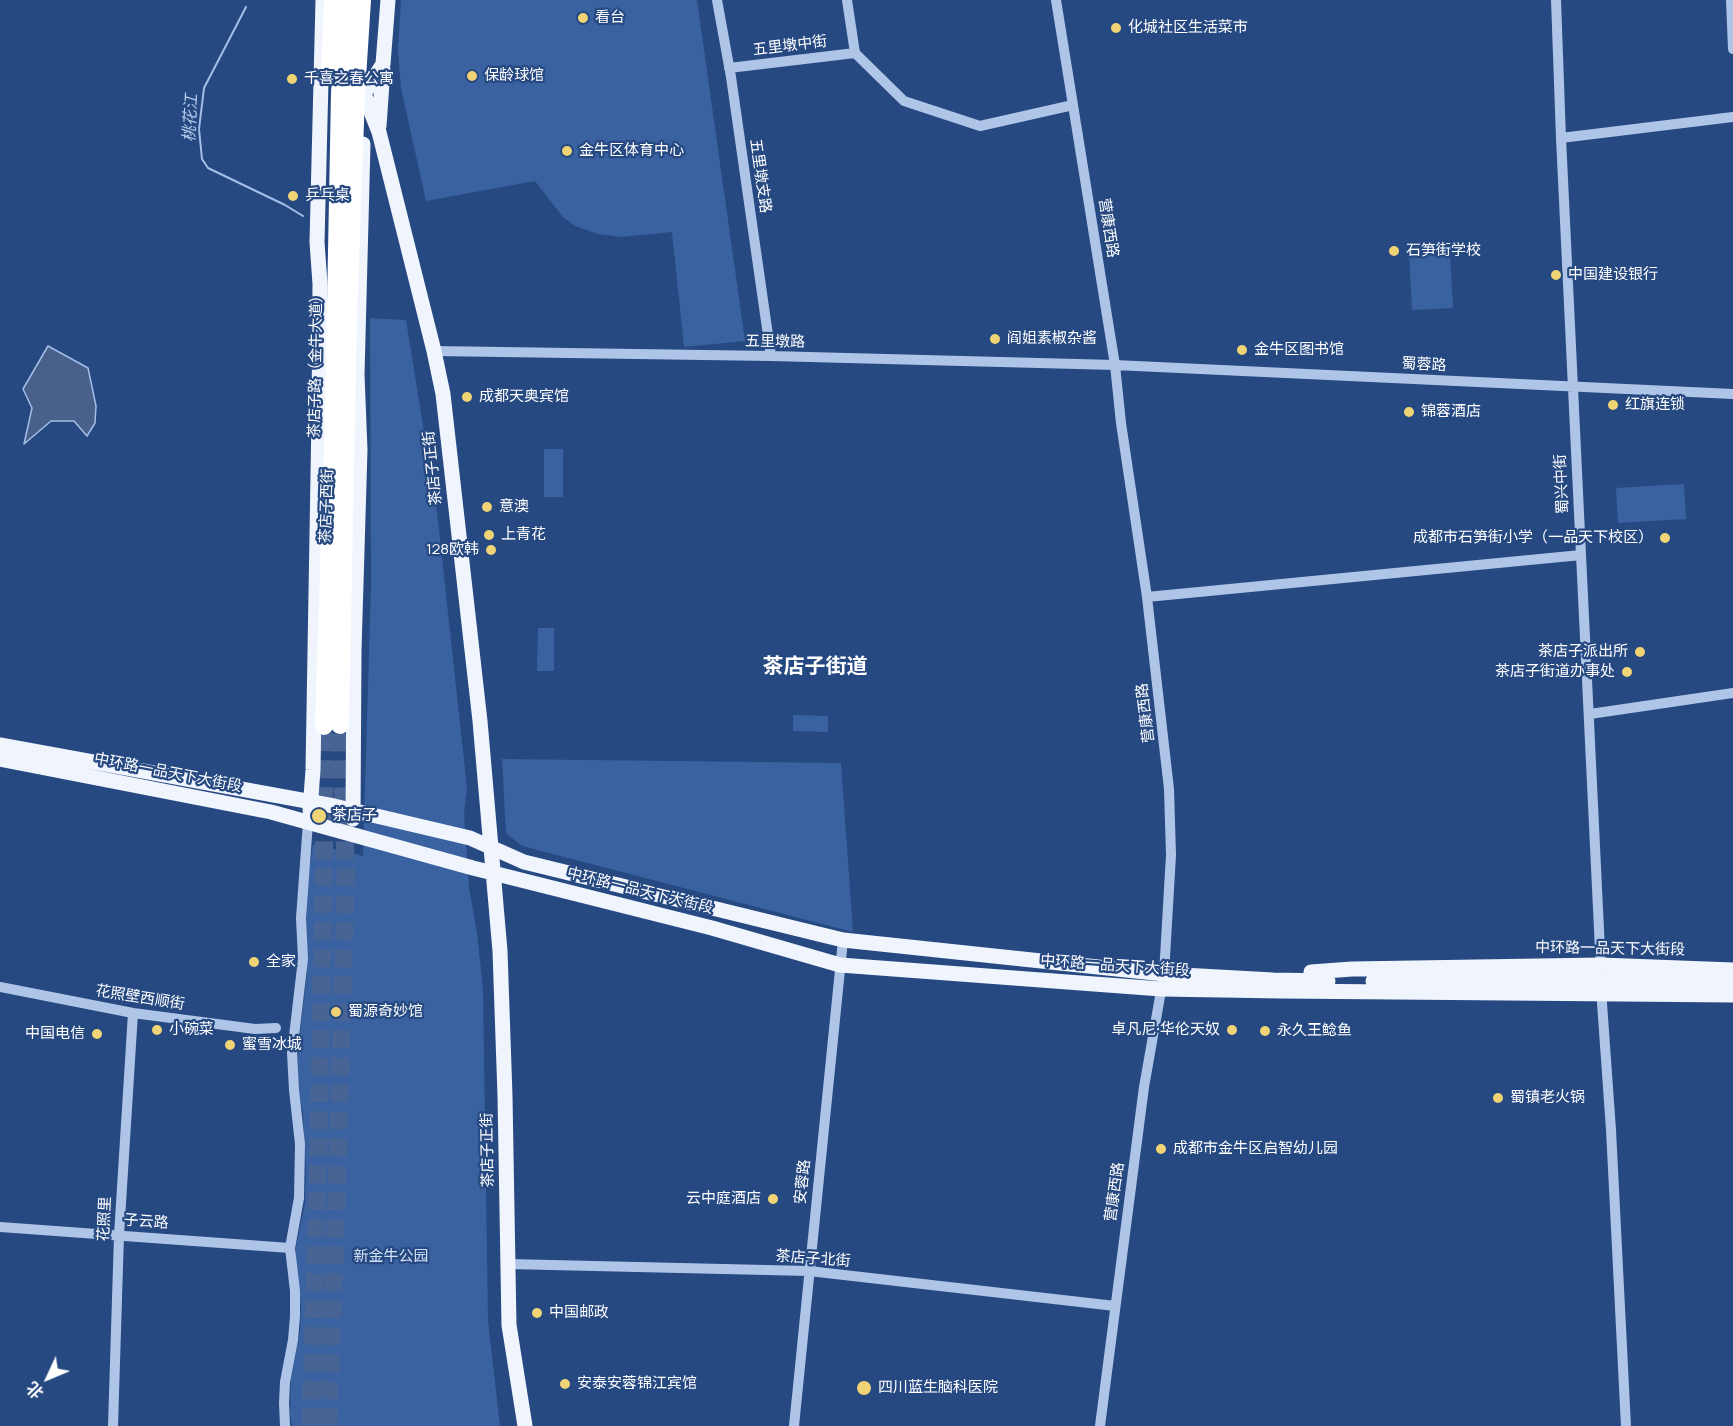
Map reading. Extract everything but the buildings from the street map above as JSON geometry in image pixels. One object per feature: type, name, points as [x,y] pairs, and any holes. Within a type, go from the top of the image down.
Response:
[{"type":"highway","points":[[323,0],[326,262],[335,309]]},
{"type":"highway","name":"茶店子路（金牛大道）","points":[[332,726],[333,411],[340,93],[346,0]]},
{"type":"highway","name":"茶店子西街","points":[[332,726],[348,317],[360,94],[362,0]]},
{"type":"highway","points":[[360,94],[375,0]]},
{"type":"main road","points":[[323,0],[317,242],[333,411]]},
{"type":"main road","points":[[379,132],[388,0]]},
{"type":"main road","points":[[352,834],[354,650],[360,450],[357,375],[360,94],[383,64]]},
{"type":"main road","name":"茶店子正街","points":[[360,94],[379,132],[434,351],[442,394],[480,721],[494,873],[503,1031],[509,1325],[525,1426]]},
{"type":"main road","points":[[308,822],[313,770],[320,284]]},
{"type":"main road","name":"中环路一品天下大街段","points":[[0,746],[311,801],[470,838],[524,862],[843,940],[1163,981]]},
{"type":"main road","name":"中环路一品天下大街段","points":[[0,759],[271,812],[494,873],[712,928],[840,965],[1277,986],[1342,986]]},
{"type":"main road","name":"中环路一品天下大街段","points":[[1277,986],[1308,972],[1352,969],[1601,965],[1733,970]]},
{"type":"main road","points":[[1342,986],[1593,980],[1733,983]]},
{"type":"main road","name":"中环路一品天下大街段","points":[[1277,986],[1312,999],[1601,1001],[1733,1005]]},
{"type":"main road","points":[[1342,986],[1733,995]]},
{"type":"street","name":"五里墩支路","points":[[717,0],[771,356]]},
{"type":"street","points":[[847,0],[855,53],[904,101],[980,126],[1073,105]]},
{"type":"street","name":"营康西路","points":[[1056,0],[1114,365],[1147,597],[1169,789],[1171,855],[1163,981],[1144,1087],[1100,1426]]},
{"type":"street","name":"蜀兴中街","points":[[1556,0],[1572,387],[1590,714],[1601,1001],[1626,1426]]},
{"type":"street","points":[[1731,0],[1733,49]]},
{"type":"street","name":"五里墩中街","points":[[729,68],[855,53]]},
{"type":"street","points":[[1561,138],[1733,117]]},
{"type":"street","name":"五里墩路","points":[[434,351],[771,356],[1114,365]]},
{"type":"street","name":"蜀蓉路","points":[[1114,365],[1733,394]]},
{"type":"street","points":[[1147,597],[1581,555]]},
{"type":"street","points":[[1590,714],[1733,693]]},
{"type":"street","points":[[285,1426],[285,1382],[295,1316],[295,1291],[290,1248],[298,1198],[300,1144],[292,1053],[303,959],[301,918],[308,822]]},
{"type":"street","name":"安蓉路","points":[[794,1426],[843,940]]},
{"type":"street","name":"花照壁西顺街","points":[[0,987],[133,1013],[255,1029],[276,1028]]},
{"type":"street","name":"花照里","points":[[113,1426],[119,1235],[133,1013]]},
{"type":"street","name":"子云路","points":[[0,1227],[290,1248]]},
{"type":"street","name":"茶店子北街","points":[[508,1264],[809,1271],[1115,1306]]},
{"type":"green space","name":"金牛区体育中心","points":[[401,0],[697,0],[745,341],[684,347],[672,232],[622,237],[598,234],[575,226],[563,217],[535,181],[426,201],[401,88],[398,50]]},
{"type":"green space","points":[[1450,252],[1453,308],[1412,310],[1409,254]]},
{"type":"green space","name":"新金牛公园","points":[[370,318],[406,320],[437,512],[467,788],[464,813],[469,888],[483,989],[488,1321],[500,1426],[292,1426],[290,1414],[291,1377],[300,1332],[301,1307],[296,1246],[305,1203],[306,1168],[297,1057],[307,974],[306,896],[313,844],[363,856],[371,584]]},
{"type":"green space","points":[[544,449],[563,449],[563,497],[544,497]]},
{"type":"green space","points":[[1684,484],[1686,519],[1618,523],[1616,488]]},
{"type":"green space","points":[[538,628],[554,628],[554,671],[537,671]]},
{"type":"green space","points":[[793,715],[828,716],[828,732],[793,731]]},
{"type":"green space","points":[[502,759],[841,763],[853,932],[522,846],[506,833]]},
{"type":"shaded area","points":[[48,346],[88,368],[96,406],[95,423],[87,436],[74,421],[51,421],[24,444],[32,408],[23,389]]},
{"type":"waterway","name":"桃花江","points":[[246,7],[204,88],[199,129],[202,159],[208,168],[303,216]]},
{"type":"tunnel","points":[[328,1426],[346,872],[340,725]]},
{"type":"tunnel","points":[[310,1426],[324,868],[324,726]]},
{"type":"place","name":"看台","points":[[583,18]]},
{"type":"place","name":"化城社区生活菜市","points":[[1116,28]]},
{"type":"place","name":"保龄球馆","points":[[472,76]]},
{"type":"place","name":"千喜之春公寓","points":[[292,79]]},
{"type":"place","name":"金牛区体育中心","points":[[567,151]]},
{"type":"place","name":"乒乓桌","points":[[293,196]]},
{"type":"place","name":"石笋街学校","points":[[1394,251]]},
{"type":"place","name":"中国建设银行","points":[[1556,275]]},
{"type":"place","name":"阎姐素椒杂酱","points":[[995,339]]},
{"type":"place","name":"金牛区图书馆","points":[[1242,350]]},
{"type":"place","name":"成都天奥宾馆","points":[[467,397]]},
{"type":"place","name":"红旗连锁","points":[[1613,405]]},
{"type":"place","name":"锦蓉酒店","points":[[1409,412]]},
{"type":"place","name":"意澳","points":[[487,507]]},
{"type":"place","name":"上青花","points":[[489,535]]},
{"type":"place","name":"成都市石笋街小学（一品天下校区）","points":[[1665,538]]},
{"type":"place","name":"128欧韩","points":[[491,550]]},
{"type":"place","name":"茶店子派出所","points":[[1640,652]]},
{"type":"place","name":"茶店子街道办事处","points":[[1627,672]]},
{"type":"place","name":"茶店子","points":[[319,816]]},
{"type":"place","name":"全家","points":[[254,962]]},
{"type":"place","name":"蜀源奇妙馆","points":[[336,1012]]},
{"type":"place","name":"小碗菜","points":[[157,1030]]},
{"type":"place","name":"卓凡尼·华伦天奴","points":[[1232,1030]]},
{"type":"place","name":"永久王鲶鱼","points":[[1265,1031]]},
{"type":"place","name":"中国电信","points":[[97,1034]]},
{"type":"place","name":"蜜雪冰城","points":[[230,1045]]},
{"type":"place","name":"蜀镇老火锅","points":[[1498,1098]]},
{"type":"place","name":"成都市金牛区启智幼儿园","points":[[1161,1149]]},
{"type":"place","name":"云中庭酒店","points":[[773,1199]]},
{"type":"place","name":"中国邮政","points":[[537,1313]]},
{"type":"place","name":"安泰安蓉锦江宾馆","points":[[565,1384]]},
{"type":"place","name":"四川蓝生脑科医院","points":[[864,1388]]},
{"type":"district","name":"茶店子街道","points":[[815,667]]}]
